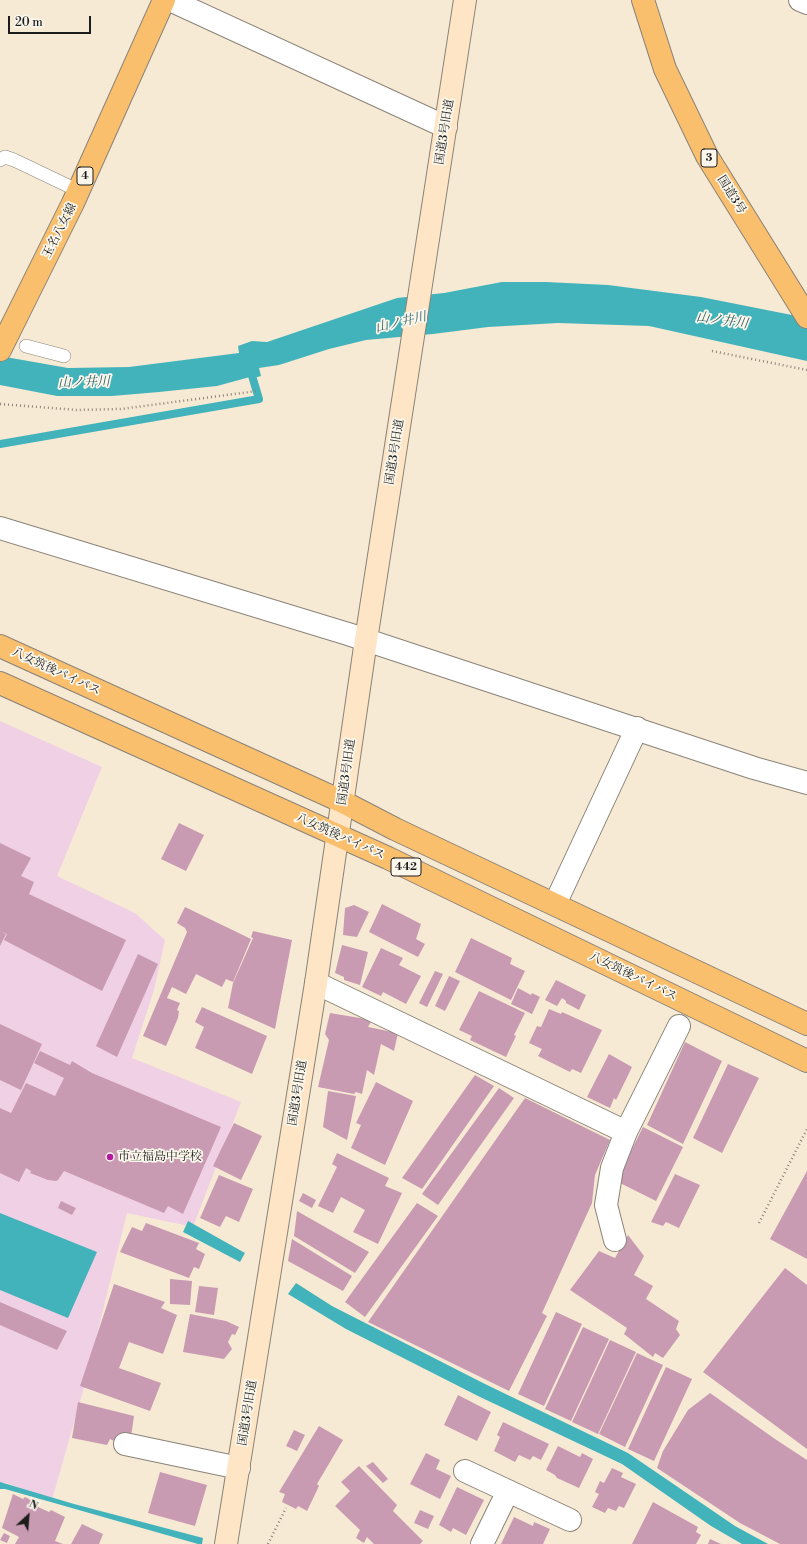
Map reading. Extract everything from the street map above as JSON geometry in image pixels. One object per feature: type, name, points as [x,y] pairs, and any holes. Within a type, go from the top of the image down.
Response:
[{"type":"main road","name":"玉名八女線","points":[[1,346],[79,191],[164,0]]},
{"type":"main road","name":"国道3号","points":[[643,0],[665,69],[707,156],[803,310]]},
{"type":"main road","name":"八女筑後バイパス","points":[[0,646],[343,802],[395,829],[807,1024]]},
{"type":"main road","name":"八女筑後バイパス","points":[[0,683],[388,858],[807,1061]]},
{"type":"street","points":[[170,0],[446,127]]},
{"type":"street","name":"国道3号旧道","points":[[226,1544],[316,983],[366,640],[465,0]]},
{"type":"street","points":[[800,0],[807,2]]},
{"type":"street","points":[[0,528],[366,640],[637,728],[754,768],[807,783]]},
{"type":"street","points":[[555,904],[637,728]]},
{"type":"street","points":[[316,983],[626,1132]]},
{"type":"street","points":[[614,1240],[606,1205],[612,1168],[626,1132],[679,1026]]},
{"type":"street","points":[[125,1444],[239,1468]]},
{"type":"street","points":[[465,1471],[570,1520]]},
{"type":"street","points":[[482,1544],[508,1491]]},
{"type":"lane","points":[[0,160],[5,157],[14,160],[79,191]]},
{"type":"lane","points":[[26,346],[64,356]]},
{"type":"path","points":[[712,351],[807,370]]},
{"type":"path","points":[[0,404],[77,410],[121,409],[257,391]]},
{"type":"path","points":[[759,1223],[807,1129]]},
{"type":"path","points":[[268,1544],[286,1508]]},
{"type":"shaded area","name":"市立福島中学校","points":[[0,721],[102,767],[57,876],[135,913],[165,940],[154,990],[132,1058],[241,1102],[193,1227],[127,1213],[83,1391],[52,1500],[6,1483],[0,1484]]},
{"type":"water","name":"山ノ井川","points":[[502,282],[546,282],[608,285],[701,297],[807,318],[807,361],[649,326],[558,323],[488,327],[366,340],[329,349],[279,365],[259,368],[261,376],[251,379],[250,377],[217,386],[112,396],[57,396],[0,385],[0,356],[68,368],[129,367],[239,353],[238,346],[252,341],[267,342],[397,298],[444,293]]},
{"type":"water","points":[[0,1213],[97,1252],[68,1318],[0,1290]]},
{"type":"water","points":[[188,1221],[245,1253],[240,1262],[183,1232]]},
{"type":"water","points":[[296,1283],[332,1306],[485,1384],[628,1453],[735,1526],[768,1544],[742,1544],[711,1526],[622,1464],[480,1397],[346,1329],[288,1294]]},
{"type":"water","points":[[0,1482],[74,1504],[203,1538],[202,1544],[5,1489],[0,1489]]},
{"type":"building","points":[[179,823],[204,835],[186,871],[161,859]]},
{"type":"building","points":[[0,843],[31,858],[21,876],[34,882],[29,894],[126,940],[102,991],[4,940],[7,934],[0,931]]},
{"type":"building","points":[[382,904],[421,924],[416,939],[425,944],[418,957],[369,932]]},
{"type":"building","points":[[354,905],[369,912],[357,937],[343,935],[345,908]]},
{"type":"building","points":[[185,907],[251,939],[233,982],[226,979],[222,987],[196,974],[186,994],[172,987],[167,998],[180,1003],[177,1010],[179,1011],[178,1018],[166,1046],[143,1036],[187,932],[185,928],[177,923]]},
{"type":"building","points":[[0,931],[6,934],[0,946]]},
{"type":"building","points":[[253,931],[292,940],[275,1029],[228,1008],[233,983],[253,938],[251,937]]},
{"type":"building","points":[[471,938],[512,958],[510,964],[525,971],[511,1000],[455,972]]},
{"type":"building","points":[[342,945],[368,952],[360,985],[344,980],[344,977],[335,973]]},
{"type":"building","points":[[381,948],[403,958],[399,965],[421,976],[406,1004],[383,992],[381,996],[362,987]]},
{"type":"building","points":[[138,954],[158,964],[117,1057],[96,1046]]},
{"type":"building","points":[[435,971],[443,974],[427,1007],[419,1003]]},
{"type":"building","points":[[449,976],[460,981],[445,1011],[435,1006]]},
{"type":"building","points":[[556,980],[586,995],[579,1010],[566,1003],[566,1001],[562,998],[557,1006],[545,1000]]},
{"type":"building","points":[[518,988],[531,995],[532,993],[540,997],[532,1014],[511,1004]]},
{"type":"building","points":[[479,991],[525,1013],[514,1035],[516,1036],[506,1057],[470,1040],[472,1036],[459,1030]]},
{"type":"building","points":[[202,1007],[267,1036],[252,1074],[195,1048],[204,1027],[195,1022]]},
{"type":"building","points":[[549,1009],[561,1014],[562,1012],[602,1030],[581,1073],[572,1069],[570,1072],[538,1056],[542,1049],[529,1043],[537,1026],[541,1027]]},
{"type":"building","points":[[330,1013],[372,1020],[368,1027],[398,1033],[394,1051],[381,1044],[374,1075],[367,1070],[362,1094],[356,1092],[354,1094],[318,1087],[329,1040],[325,1034]]},
{"type":"building","points":[[0,1024],[42,1044],[21,1090],[0,1080]]},
{"type":"building","points":[[685,1042],[722,1061],[683,1144],[647,1125]]},
{"type":"building","points":[[40,1051],[70,1065],[72,1061],[92,1073],[221,1127],[183,1214],[168,1206],[164,1213],[64,1171],[56,1181],[48,1180],[30,1173],[31,1171],[26,1168],[19,1182],[0,1173],[0,1108],[11,1113],[26,1083],[55,1096],[64,1078],[34,1063]]},
{"type":"building","points":[[609,1054],[632,1067],[616,1100],[614,1098],[610,1108],[587,1097]]},
{"type":"building","points":[[728,1064],[759,1078],[722,1153],[693,1138]]},
{"type":"building","points":[[475,1075],[494,1086],[422,1189],[402,1178]]},
{"type":"building","points":[[376,1082],[413,1101],[385,1165],[351,1148],[361,1125],[356,1123]]},
{"type":"building","points":[[499,1088],[514,1098],[438,1205],[422,1194]]},
{"type":"building","points":[[328,1091],[356,1096],[347,1140],[323,1127]]},
{"type":"building","points":[[525,1098],[610,1140],[595,1175],[592,1203],[542,1313],[547,1316],[509,1391],[368,1322]]},
{"type":"building","points":[[234,1123],[262,1136],[241,1180],[213,1166]]},
{"type":"building","points":[[643,1127],[683,1147],[656,1201],[616,1181]]},
{"type":"building","points":[[337,1153],[389,1178],[385,1186],[402,1193],[378,1244],[353,1232],[365,1210],[341,1197],[333,1213],[318,1206],[337,1167],[332,1164]]},
{"type":"building","points":[[807,1171],[807,1259],[770,1239]]},
{"type":"building","points":[[675,1174],[700,1185],[679,1228],[666,1222],[663,1226],[651,1222]]},
{"type":"building","points":[[219,1175],[253,1189],[239,1222],[226,1216],[220,1227],[200,1218]]},
{"type":"building","points":[[303,1193],[316,1200],[312,1208],[299,1201]]},
{"type":"building","points":[[61,1201],[76,1208],[72,1215],[58,1208]]},
{"type":"building","points":[[417,1203],[438,1216],[365,1317],[345,1302]]},
{"type":"building","points":[[297,1211],[369,1252],[355,1273],[294,1236]]},
{"type":"building","points":[[146,1223],[199,1243],[196,1249],[205,1254],[199,1269],[194,1267],[189,1278],[120,1252],[132,1227],[142,1231]]},
{"type":"building","points":[[628,1235],[644,1256],[634,1275],[653,1286],[646,1299],[679,1321],[676,1329],[680,1335],[663,1358],[655,1353],[653,1357],[624,1334],[627,1328],[570,1290],[599,1251],[615,1258]]},
{"type":"building","points":[[292,1239],[352,1276],[343,1291],[288,1261]]},
{"type":"building","points":[[785,1268],[807,1285],[807,1449],[703,1372]]},
{"type":"building","points":[[170,1279],[192,1281],[190,1305],[170,1304]]},
{"type":"building","points":[[114,1284],[165,1302],[161,1308],[177,1315],[163,1354],[129,1342],[119,1368],[161,1383],[150,1411],[80,1386]]},
{"type":"building","points":[[199,1286],[218,1288],[214,1315],[195,1312]]},
{"type":"building","points":[[0,1302],[67,1331],[57,1350],[0,1325]]},
{"type":"building","points":[[556,1312],[582,1324],[544,1406],[518,1394]]},
{"type":"building","points":[[190,1314],[226,1321],[239,1327],[235,1335],[232,1334],[228,1342],[232,1349],[224,1359],[183,1352]]},
{"type":"building","points":[[583,1327],[609,1339],[571,1421],[545,1409]]},
{"type":"building","points":[[610,1340],[636,1352],[598,1434],[572,1422]]},
{"type":"building","points":[[637,1353],[663,1365],[625,1447],[599,1434]]},
{"type":"building","points":[[666,1367],[692,1379],[654,1461],[628,1449]]},
{"type":"building","points":[[710,1393],[807,1460],[807,1544],[780,1544],[740,1523],[657,1468],[663,1451],[688,1410]]},
{"type":"building","points":[[458,1395],[491,1412],[477,1441],[444,1425]]},
{"type":"building","points":[[78,1402],[134,1416],[131,1437],[116,1442],[110,1439],[107,1445],[72,1438]]},
{"type":"building","points":[[503,1422],[549,1444],[541,1460],[533,1456],[530,1460],[519,1455],[515,1462],[494,1451],[500,1437],[497,1435]]},
{"type":"building","points":[[319,1426],[343,1440],[317,1484],[319,1486],[307,1511],[298,1506],[296,1509],[282,1502],[285,1494],[279,1492]]},
{"type":"building","points":[[294,1430],[305,1435],[297,1451],[286,1446]]},
{"type":"building","points":[[558,1446],[580,1457],[582,1453],[593,1459],[579,1488],[557,1478],[555,1475],[546,1470]]},
{"type":"building","points":[[426,1453],[440,1460],[436,1469],[451,1476],[440,1499],[410,1484]]},
{"type":"building","points":[[373,1462],[388,1479],[383,1483],[366,1466]]},
{"type":"building","points":[[359,1466],[397,1505],[393,1511],[423,1541],[420,1544],[374,1544],[367,1537],[364,1543],[356,1538],[360,1530],[335,1506],[350,1491],[341,1482]]},
{"type":"building","points":[[612,1468],[623,1473],[621,1477],[636,1484],[624,1508],[619,1506],[616,1511],[608,1508],[605,1513],[592,1507],[599,1494],[595,1492],[600,1481],[604,1483]]},
{"type":"building","points":[[160,1472],[207,1485],[195,1526],[148,1513]]},
{"type":"building","points":[[457,1487],[484,1500],[466,1535],[453,1528],[451,1532],[439,1525]]},
{"type":"building","points":[[13,1494],[23,1499],[25,1497],[37,1503],[36,1506],[49,1512],[51,1510],[65,1517],[55,1541],[63,1544],[15,1544],[19,1537],[2,1528]]},
{"type":"building","points":[[653,1502],[698,1527],[696,1532],[701,1535],[696,1544],[632,1544]]},
{"type":"building","points":[[420,1510],[434,1516],[428,1529],[414,1523]]},
{"type":"building","points":[[514,1517],[533,1526],[534,1522],[550,1529],[543,1544],[501,1544]]},
{"type":"building","points":[[82,1524],[103,1534],[99,1544],[71,1544]]},
{"type":"building","points":[[4,1533],[10,1536],[7,1543],[0,1540]]},
{"type":"building","points":[[710,1539],[721,1544],[708,1544]]},
{"type":"waterway","points":[[0,444],[259,399],[250,369]]},
{"type":"place","name":"市立福島中学校","points":[[110,1157]]}]
